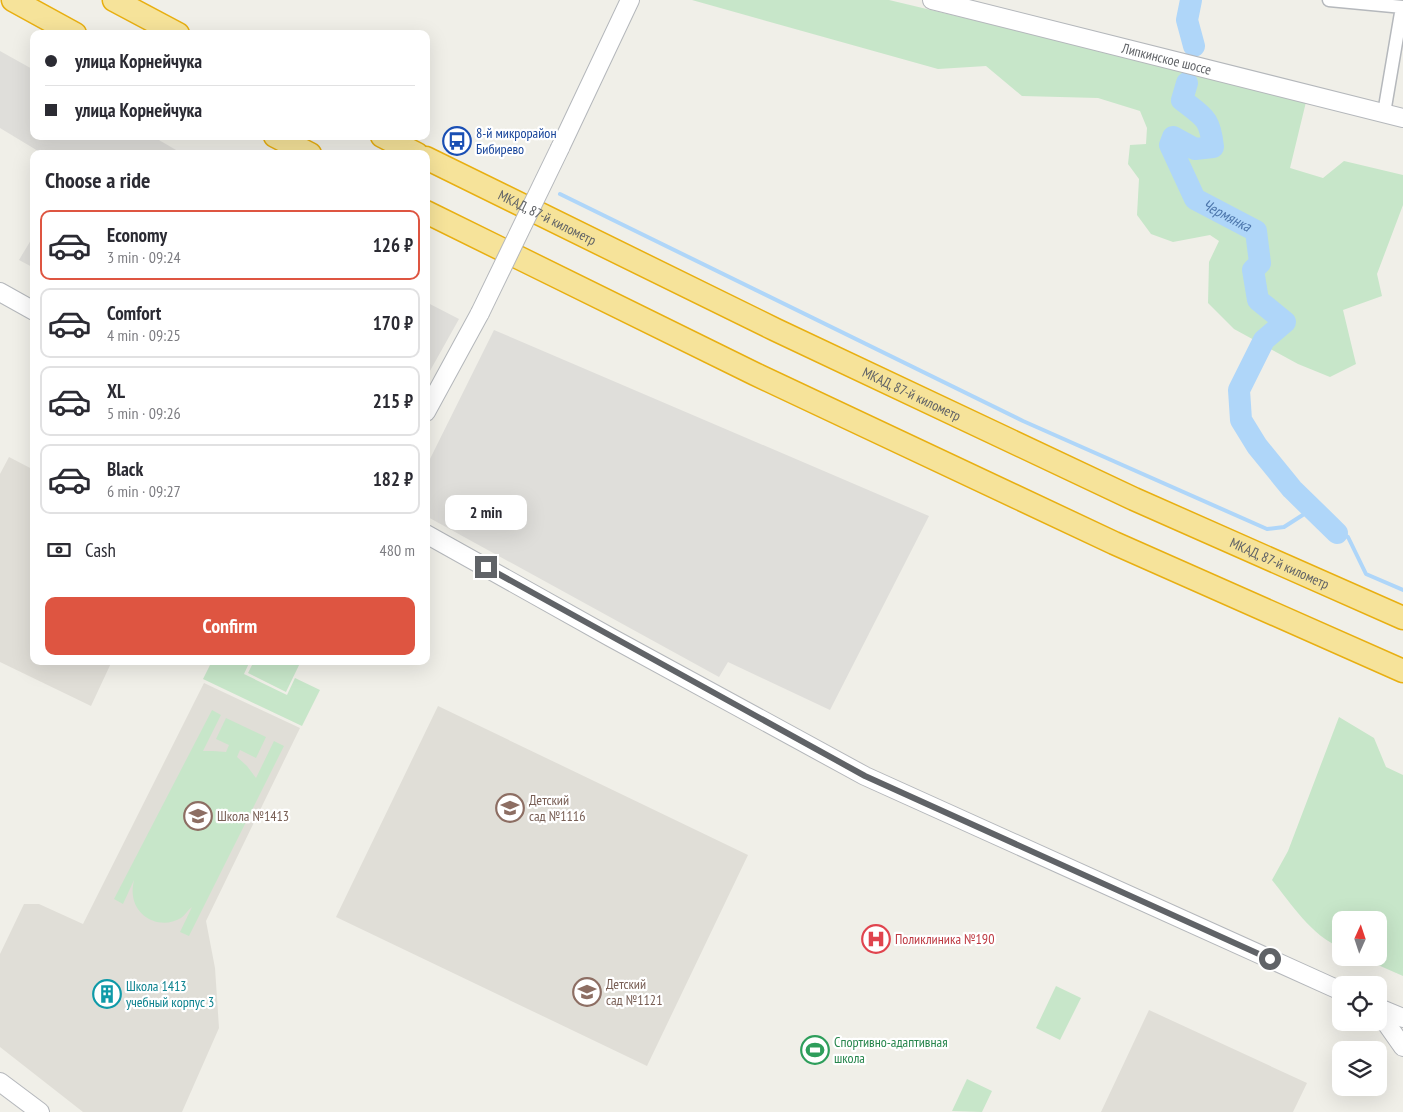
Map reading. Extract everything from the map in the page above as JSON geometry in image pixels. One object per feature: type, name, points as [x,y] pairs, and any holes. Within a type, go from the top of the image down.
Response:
[{"type":"highway","points":[[13,0],[68,30]]},
{"type":"highway","points":[[114,0],[170,30]]},
{"type":"highway","points":[[283,140],[302,150]]},
{"type":"highway","points":[[390,140],[409,150]]},
{"type":"highway","name":"МКАД, 87-й километр","points":[[430,160],[776,330],[1134,499],[1403,618]]},
{"type":"highway","points":[[430,214],[755,374],[1114,543],[1403,670]]},
{"type":"street","points":[[430,405],[480,313],[630,0]]},
{"type":"street","name":"Липкинское шоссе","points":[[932,0],[1403,118]]},
{"type":"street","points":[[1329,0],[1402,7],[1384,113]]},
{"type":"street","points":[[0,292],[30,309]]},
{"type":"street","points":[[430,536],[865,776],[1332,987]]},
{"type":"street","points":[[1387,1011],[1403,1018]]},
{"type":"street","points":[[1387,1024],[1403,1047]]},
{"type":"street","points":[[0,1082],[40,1112]]},
{"type":"shaded area","points":[[0,51],[30,68],[30,140],[159,140],[176,150],[36,150],[0,128]]},
{"type":"shaded area","points":[[30,242],[30,266],[19,260]]},
{"type":"shaded area","points":[[430,304],[459,319],[430,371]]},
{"type":"shaded area","points":[[494,330],[929,516],[830,710],[728,662],[719,677],[430,518],[430,459]]},
{"type":"shaded area","points":[[9,457],[30,468],[30,665],[110,665],[91,706],[0,662],[0,474]]},
{"type":"shaded area","name":"Школа №1413","points":[[204,683],[300,728],[206,921],[215,968],[219,1028],[182,1112],[83,1112],[0,1047],[0,954],[24,904],[39,904],[83,924]]},
{"type":"shaded area","name":"Детский сад №1121","points":[[438,706],[748,855],[647,1066],[336,917]]},
{"type":"shaded area","points":[[1149,1010],[1307,1083],[1293,1112],[1101,1112]]},
{"type":"green space","points":[[692,0],[889,0],[1191,72],[1306,102],[1290,168],[1323,178],[1344,161],[1403,175],[1403,205],[1377,274],[1382,296],[1343,310],[1356,364],[1330,377],[1298,364],[1234,329],[1208,303],[1209,262],[1219,241],[1210,235],[1173,242],[1151,234],[1137,215],[1139,179],[1128,164],[1130,145],[1146,144],[1147,128],[1140,111],[1098,98],[1022,96],[986,66],[938,69]]},
{"type":"green space","points":[[210,665],[248,665],[244,674],[287,695],[295,678],[320,690],[302,726],[203,679]]},
{"type":"green space","points":[[252,665],[299,665],[286,692],[248,673]]},
{"type":"green space","points":[[212,710],[221,715],[203,751],[226,752],[229,745],[216,739],[226,718],[266,737],[256,758],[240,750],[237,757],[256,778],[274,741],[284,746],[189,936],[180,932],[192,907],[181,918],[173,921],[165,923],[151,920],[144,916],[135,904],[133,896],[134,880],[123,904],[114,899]]},
{"type":"green space","points":[[1339,717],[1374,738],[1386,767],[1403,775],[1403,976],[1380,966],[1388,966],[1388,911],[1332,911],[1332,943],[1311,927],[1272,880],[1288,851]]},
{"type":"green space","points":[[1056,986],[1081,998],[1060,1040],[1036,1028]]},
{"type":"green space","points":[[967,1079],[992,1091],[982,1112],[952,1111]]},
{"type":"waterway","name":"Чермянка","points":[[1191,0],[1187,20],[1194,46]]},
{"type":"waterway","name":"Чермянка","points":[[1187,83],[1182,100],[1205,119],[1210,130],[1213,147],[1195,149],[1173,137],[1170,145],[1195,199],[1256,231],[1260,263],[1253,270],[1258,300],[1285,322],[1264,340],[1239,390],[1241,420],[1257,446],[1292,489],[1337,533]]},
{"type":"waterway","points":[[560,194],[1023,421],[1267,529],[1284,527],[1312,509]]},
{"type":"waterway","points":[[1337,533],[1348,537],[1366,574],[1403,590]]},
{"type":"place","name":"8-й микрорайон Бибирево","points":[[457,141]]},
{"type":"place","name":"Детский сад №1116","points":[[510,808]]},
{"type":"place","name":"Школа №1413","points":[[198,816]]},
{"type":"place","name":"Поликлиника №190","points":[[876,939]]},
{"type":"place","name":"Детский сад №1121","points":[[587,992]]},
{"type":"place","name":"Школа 1413 учебный корпус 3","points":[[107,994]]},
{"type":"place","name":"Спортивно-адаптивная школа","points":[[815,1050]]},
{"type":"route","points":[[486,567],[865,776],[1270,959]]}]
